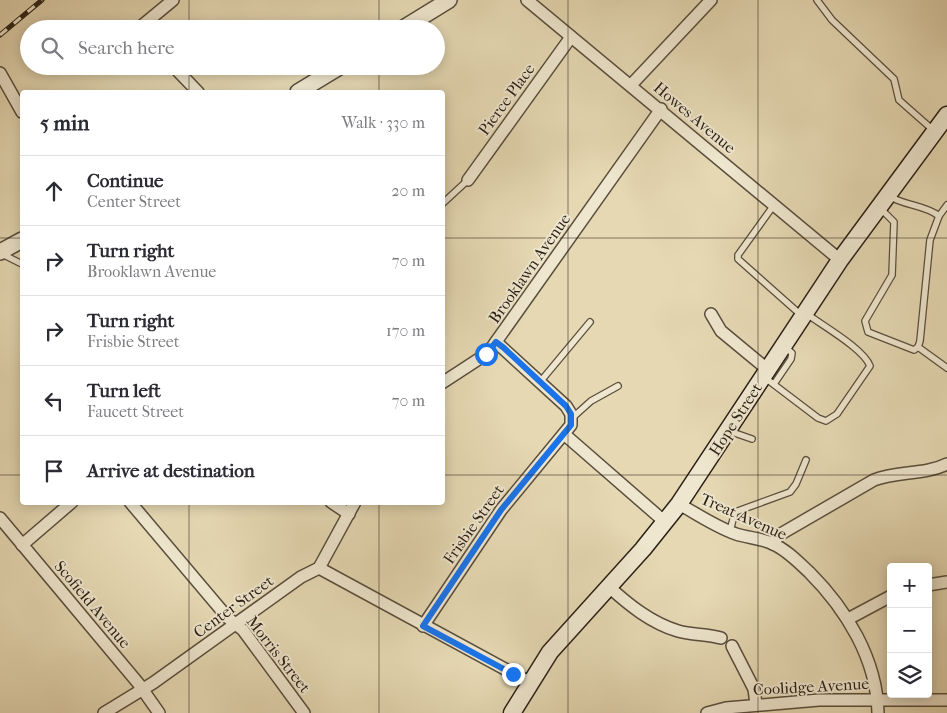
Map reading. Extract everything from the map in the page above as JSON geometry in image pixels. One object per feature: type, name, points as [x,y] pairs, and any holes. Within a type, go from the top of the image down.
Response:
[{"type":"main road","name":"Hope Street","points":[[512,713],[529,682],[561,638],[679,504],[728,430],[768,376],[783,345],[840,260],[942,125]]},
{"type":"street","points":[[149,20],[173,0]]},
{"type":"street","points":[[417,20],[449,0]]},
{"type":"street","name":"Howes Avenue","points":[[527,0],[661,109],[840,260]]},
{"type":"street","points":[[630,85],[711,0]]},
{"type":"street","name":"Pierce Place","points":[[468,180],[571,37]]},
{"type":"street","points":[[0,73],[20,108]]},
{"type":"street","points":[[182,75],[196,90]]},
{"type":"street","points":[[302,90],[316,84],[328,75]]},
{"type":"street","name":"Brooklawn Avenue","points":[[571,419],[566,406],[496,342],[661,109]]},
{"type":"street","points":[[0,253],[20,241]]},
{"type":"street","points":[[711,314],[721,331],[768,376]]},
{"type":"street","points":[[445,381],[488,353],[496,342]]},
{"type":"street","points":[[571,419],[571,425],[564,434],[665,522]]},
{"type":"street","name":"Frisbie Street","points":[[423,626],[501,510],[564,434]]},
{"type":"street","points":[[773,544],[779,536],[874,480],[884,476],[930,470],[947,464]]},
{"type":"street","name":"Treat Avenue","points":[[679,504],[730,531],[773,544],[793,557],[820,583],[848,619],[868,661],[878,698],[878,713]]},
{"type":"street","points":[[22,544],[68,505]]},
{"type":"street","name":"Morris Street","points":[[133,505],[228,618],[243,630],[304,713]]},
{"type":"street","points":[[336,505],[349,514]]},
{"type":"street","points":[[354,505],[319,568],[529,682]]},
{"type":"street","name":"Scofield Avenue","points":[[0,518],[144,689],[159,713]]},
{"type":"street","name":"Center Street","points":[[104,713],[144,689],[301,577],[319,568]]},
{"type":"street","points":[[932,584],[947,582]]},
{"type":"street","points":[[608,586],[645,615],[660,623],[678,631],[721,638]]},
{"type":"street","points":[[848,619],[887,598]]},
{"type":"street","points":[[732,646],[749,676],[754,689],[756,704]]},
{"type":"street","name":"Coolidge Avenue","points":[[707,713],[756,704],[878,698],[947,700]]},
{"type":"lane","points":[[817,0],[832,20],[894,79],[899,100],[942,125]]},
{"type":"lane","points":[[445,201],[468,180]]},
{"type":"lane","points":[[883,201],[900,203],[933,212],[939,216]]},
{"type":"lane","points":[[883,201],[894,222],[892,275],[865,321],[868,332],[914,350],[918,347]]},
{"type":"lane","points":[[768,376],[818,418],[826,421],[838,414],[870,366],[868,360],[858,351],[770,290],[738,259],[738,255],[774,205]]},
{"type":"lane","points":[[918,347],[930,240],[939,216],[947,205]]},
{"type":"lane","points":[[0,253],[20,263]]},
{"type":"lane","points":[[540,382],[590,322]]},
{"type":"lane","points":[[918,347],[947,368]]},
{"type":"lane","points":[[571,419],[591,402],[618,386]]},
{"type":"lane","points":[[728,430],[739,436],[752,439]]},
{"type":"lane","points":[[730,531],[736,512],[790,492],[796,484],[806,460]]},
{"type":"railway","points":[[0,35],[42,0]]},
{"type":"route","points":[[486,354],[496,342],[504,348],[566,406],[571,414],[571,425],[501,510],[423,626],[513,674]]}]
